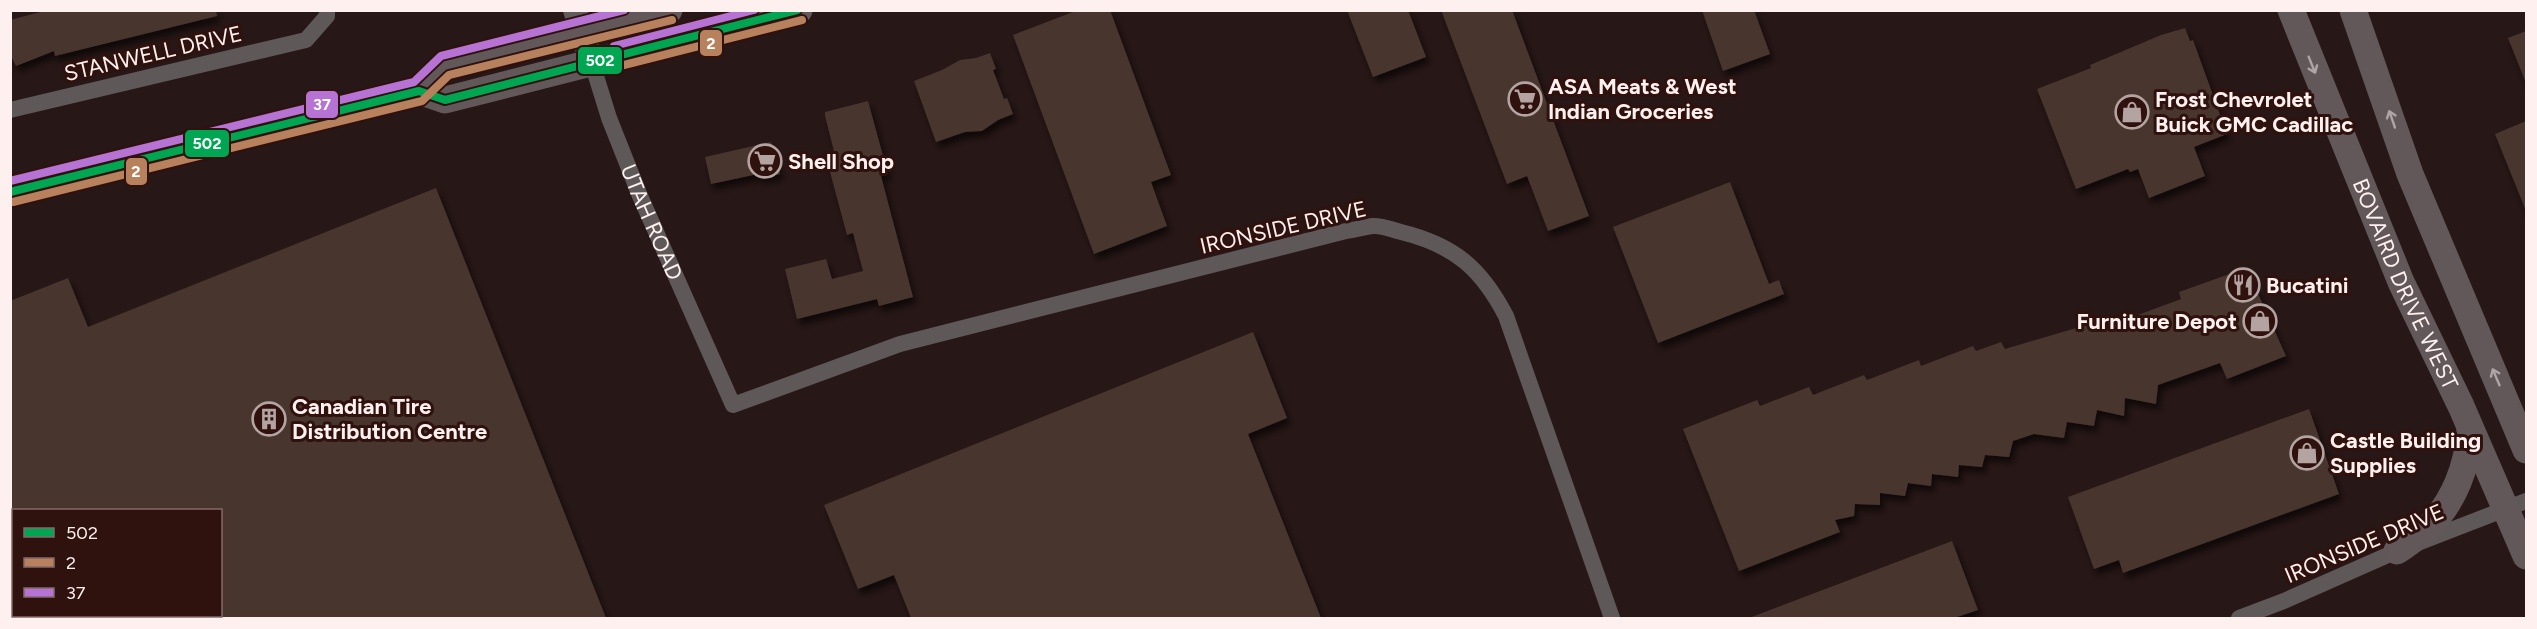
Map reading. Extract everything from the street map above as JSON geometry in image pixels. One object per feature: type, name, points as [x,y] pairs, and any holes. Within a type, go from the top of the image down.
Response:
[{"type":"main road","points":[[10,192],[419,91],[444,66],[579,21],[669,10]]},
{"type":"main road","points":[[419,91],[445,100],[799,10]]},
{"type":"main road","name":"BOVAIRD DRIVE WEST","points":[[2290,10],[2401,282],[2470,429],[2516,505],[2526,556]]},
{"type":"main road","name":"BOVAIRD DRIVE WEST","points":[[2353,10],[2410,174],[2520,424],[2526,450]]},
{"type":"main road","points":[[2397,551],[2427,529],[2454,492],[2469,454],[2470,429]]},
{"type":"street","name":"STANWELL DRIVE","points":[[10,110],[306,40],[327,16],[327,10]]},
{"type":"street","name":"UTAH ROAD","points":[[579,21],[609,118],[640,196],[733,405]]},
{"type":"street","name":"IRONSIDE DRIVE","points":[[733,405],[900,344],[1346,231],[1376,226],[1418,236],[1444,247],[1468,264],[1491,288],[1506,316],[1612,618]]},
{"type":"street","name":"IRONSIDE DRIVE","points":[[2239,618],[2284,601],[2397,551],[2516,505]]},
{"type":"building","points":[[48,10],[216,10],[217,16],[55,56],[54,51],[16,66],[10,54],[10,20]]},
{"type":"building","points":[[1078,10],[1110,10],[1171,175],[1151,182],[1167,226],[1094,254],[1013,35]]},
{"type":"building","points":[[1347,10],[1408,10],[1426,57],[1373,77]]},
{"type":"building","points":[[1441,10],[1512,10],[1589,216],[1548,231],[1527,176],[1507,184]]},
{"type":"building","points":[[1702,10],[1754,10],[1770,54],[1723,71]]},
{"type":"building","name":"Frost Chevrolet Buick GMC Cadillac","points":[[2185,28],[2190,41],[2193,40],[2227,134],[2194,147],[2205,176],[2149,198],[2138,169],[2130,172],[2128,169],[2076,189],[2037,89],[2091,68],[2090,65],[2161,35]]},
{"type":"building","points":[[2526,31],[2526,83],[2508,38]]},
{"type":"building","points":[[990,53],[996,69],[993,70],[1004,99],[1007,98],[1013,114],[998,120],[982,131],[965,132],[936,142],[914,81],[960,60]]},
{"type":"building","points":[[868,101],[888,174],[881,176],[913,297],[879,306],[877,299],[797,319],[785,269],[826,259],[832,279],[863,271],[853,233],[847,235],[826,157],[835,155],[825,112]]},
{"type":"building","points":[[2526,121],[2526,211],[2495,134]]},
{"type":"building","points":[[771,142],[780,174],[759,178],[758,174],[711,184],[705,157]]},
{"type":"building","points":[[1730,182],[1769,284],[1779,280],[1784,294],[1658,343],[1613,227]]},
{"type":"building","name":"Canadian Tire Distribution Centre","points":[[436,188],[606,618],[220,618],[222,617],[222,509],[10,510],[10,301],[68,278],[88,327]]},
{"type":"building","points":[[2235,272],[2240,289],[2255,287],[2286,356],[2227,379],[2220,363],[2158,385],[2156,404],[2125,398],[2124,416],[2097,410],[2094,426],[2067,422],[2064,438],[2034,434],[2013,441],[2009,457],[1985,455],[1982,467],[1959,465],[1958,477],[1932,474],[1931,486],[1908,483],[1905,496],[1880,493],[1880,505],[1855,504],[1854,516],[1835,520],[1840,532],[1739,571],[1683,429],[1757,400],[1760,406],[1809,387],[1813,395],[1864,375],[1867,380],[1919,360],[1921,366],[1973,346],[1976,351],[2001,342],[2005,349],[2096,322],[2100,329],[2181,299],[2179,292]]},
{"type":"building","points":[[1253,332],[1287,418],[1248,434],[1321,618],[911,618],[894,575],[858,589],[824,505]]},
{"type":"building","points":[[2309,409],[2339,494],[2123,573],[2119,560],[2094,569],[2068,497]]},
{"type":"building","points":[[1952,541],[1978,610],[1954,618],[1749,618]]},
{"type":"transit line","name":"37","points":[[10,181],[414,82],[441,56],[624,10]]},
{"type":"transit line","name":"37","points":[[614,46],[754,10]]},
{"type":"transit line","name":"502","points":[[10,192],[419,91],[445,100],[797,10]]},
{"type":"transit line","name":"2","points":[[13,202],[422,101],[449,75],[672,20]]},
{"type":"transit line","name":"2","points":[[620,66],[802,20]]},
{"type":"place","name":"ASA Meats & West Indian Groceries","points":[[1525,99]]},
{"type":"place","name":"Frost Chevrolet Buick GMC Cadillac","points":[[2132,112]]},
{"type":"place","name":"Shell Shop","points":[[765,161]]},
{"type":"place","name":"Bucatini","points":[[2243,285]]},
{"type":"place","name":"Furniture Depot","points":[[2260,321]]},
{"type":"place","name":"Canadian Tire Distribution Centre","points":[[269,419]]},
{"type":"place","name":"Castle Building Supplies","points":[[2307,453]]}]
